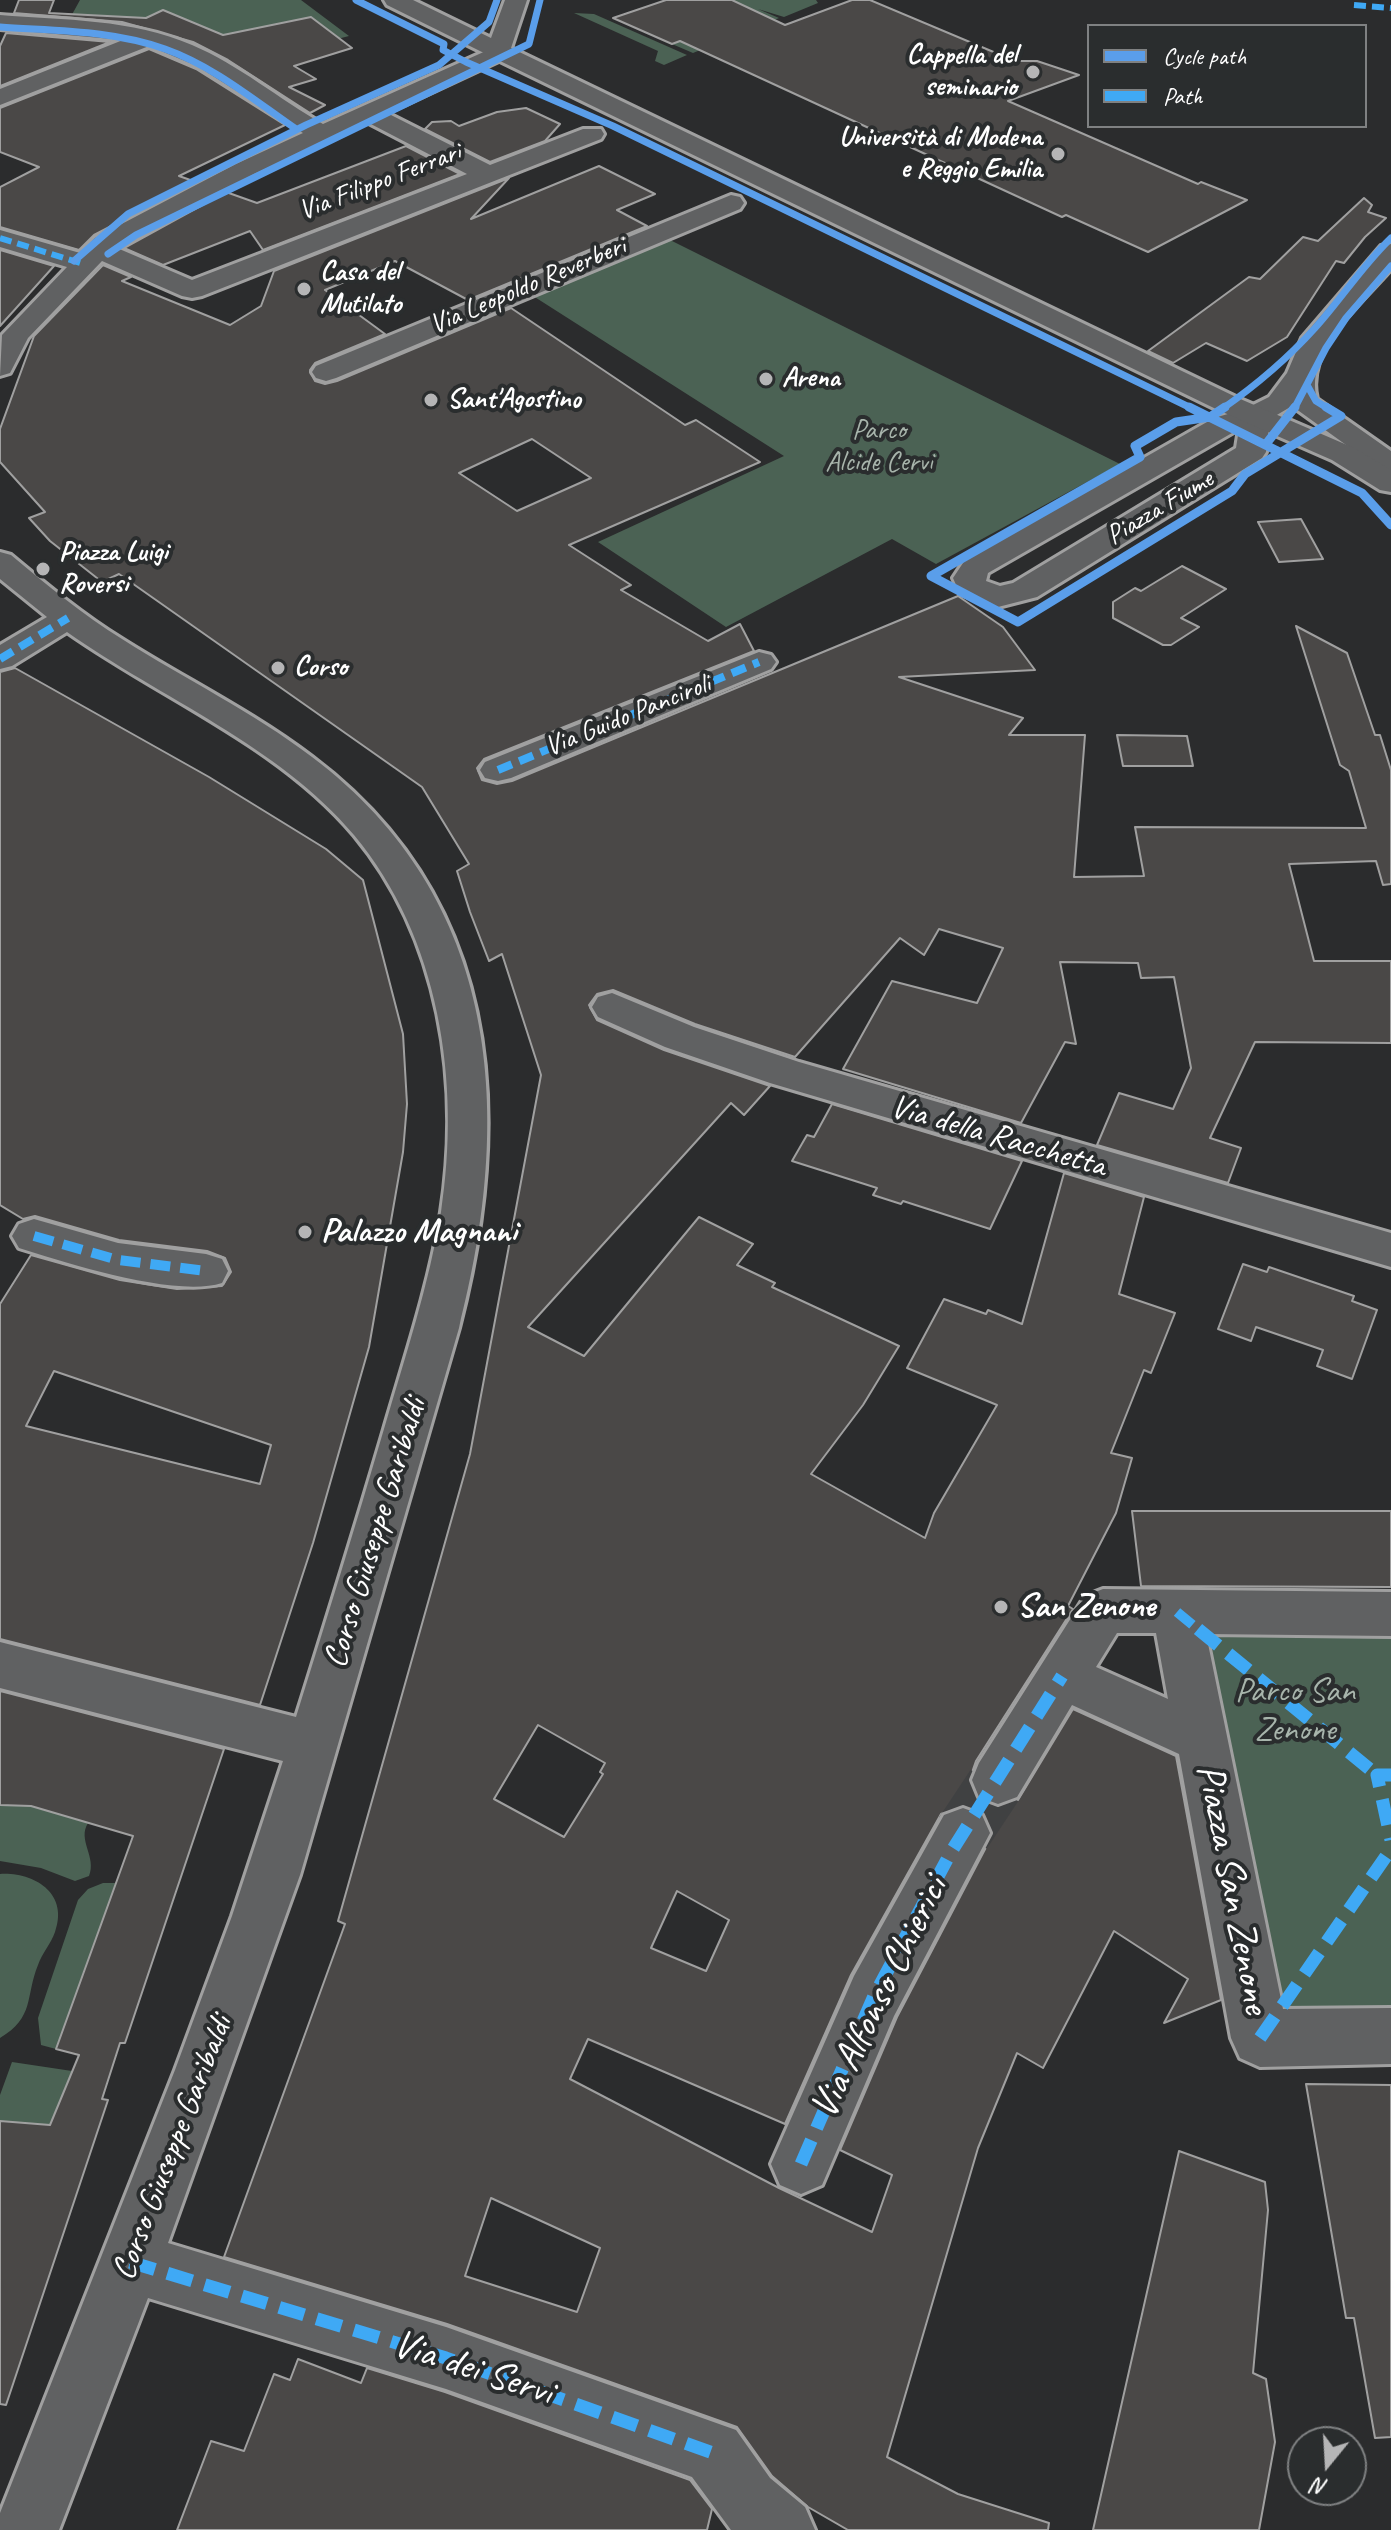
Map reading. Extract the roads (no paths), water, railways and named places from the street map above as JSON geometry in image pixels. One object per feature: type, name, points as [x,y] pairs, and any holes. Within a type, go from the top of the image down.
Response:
[{"type":"street","points":[[395,0],[497,53],[1343,454],[1391,483]]},
{"type":"street","points":[[0,367],[16,335],[90,256],[147,219],[366,112],[497,53],[516,0]]},
{"type":"street","points":[[0,22],[147,38],[179,48],[322,133]]},
{"type":"street","points":[[0,98],[147,38]]},
{"type":"street","points":[[366,112],[488,174]]},
{"type":"street","name":"Via Filippo Ferrari","points":[[90,256],[192,290],[592,134]]},
{"type":"street","name":"Via Leopoldo Reverberi","points":[[326,372],[731,203]]},
{"type":"street","points":[[0,238],[90,256]]},
{"type":"street","points":[[1256,415],[1279,403],[1301,374],[1312,344],[1385,269]]},
{"type":"street","points":[[1301,374],[1301,396],[1305,404],[1378,454],[1391,472]]},
{"type":"street","name":"Piazza Fiume","points":[[1256,415],[1251,452],[1025,590],[998,597],[972,587],[969,578],[976,567],[1225,424],[1256,415]]},
{"type":"street","points":[[0,562],[68,618],[0,659]]},
{"type":"street","name":"Corso Giuseppe Garibaldi","points":[[26,2530],[261,1910],[454,1269],[468,1156],[469,1096],[464,1045],[436,946],[418,901],[393,860],[360,817],[294,760],[68,618]]},
{"type":"street","name":"Via Guido Panciroli","points":[[498,770],[759,662]]},
{"type":"street","name":"Via della Racchetta","points":[[612,1007],[654,1028],[741,1059],[1074,1161],[1391,1250]]},
{"type":"street","points":[[34,1236],[118,1260],[206,1271]]},
{"type":"street","points":[[998,1780],[1103,1611],[1391,1614]]},
{"type":"street","name":"Piazza San Zenone","points":[[1177,1612],[1260,2038],[1391,2036]]},
{"type":"street","points":[[0,1665],[313,1745]]},
{"type":"street","name":"Piazza San Zenone","points":[[1062,1676],[1203,1740]]},
{"type":"street","name":"Via Alfonso Chierici","points":[[801,2164],[874,1996],[963,1833]]},
{"type":"street","name":"Via dei Servi","points":[[130,2262],[446,2358],[713,2453],[747,2501],[782,2530]]},
{"type":"tunnel","points":[[963,1833],[998,1780]]},
{"type":"place","name":"Cappella del seminario","points":[[1033,72]]},
{"type":"place","name":"Università di Modena e Reggio Emilia","points":[[1058,154]]},
{"type":"place","name":"Casa del Mutilato","points":[[304,289]]},
{"type":"place","name":"Arena","points":[[766,379]]},
{"type":"place","name":"Sant'Agostino","points":[[431,400]]},
{"type":"place","name":"Piazza Luigi Roversi","points":[[43,569]]},
{"type":"place","name":"Corso","points":[[278,668]]},
{"type":"place","name":"Palazzo Magnani","points":[[305,1232]]},
{"type":"place","name":"San Zenone","points":[[1001,1607]]},
{"type":"park label","name":"Parco Alcide Cervi","points":[[879,447]]},
{"type":"park label","name":"Parco San Zenone","points":[[1295,1712]]}]
